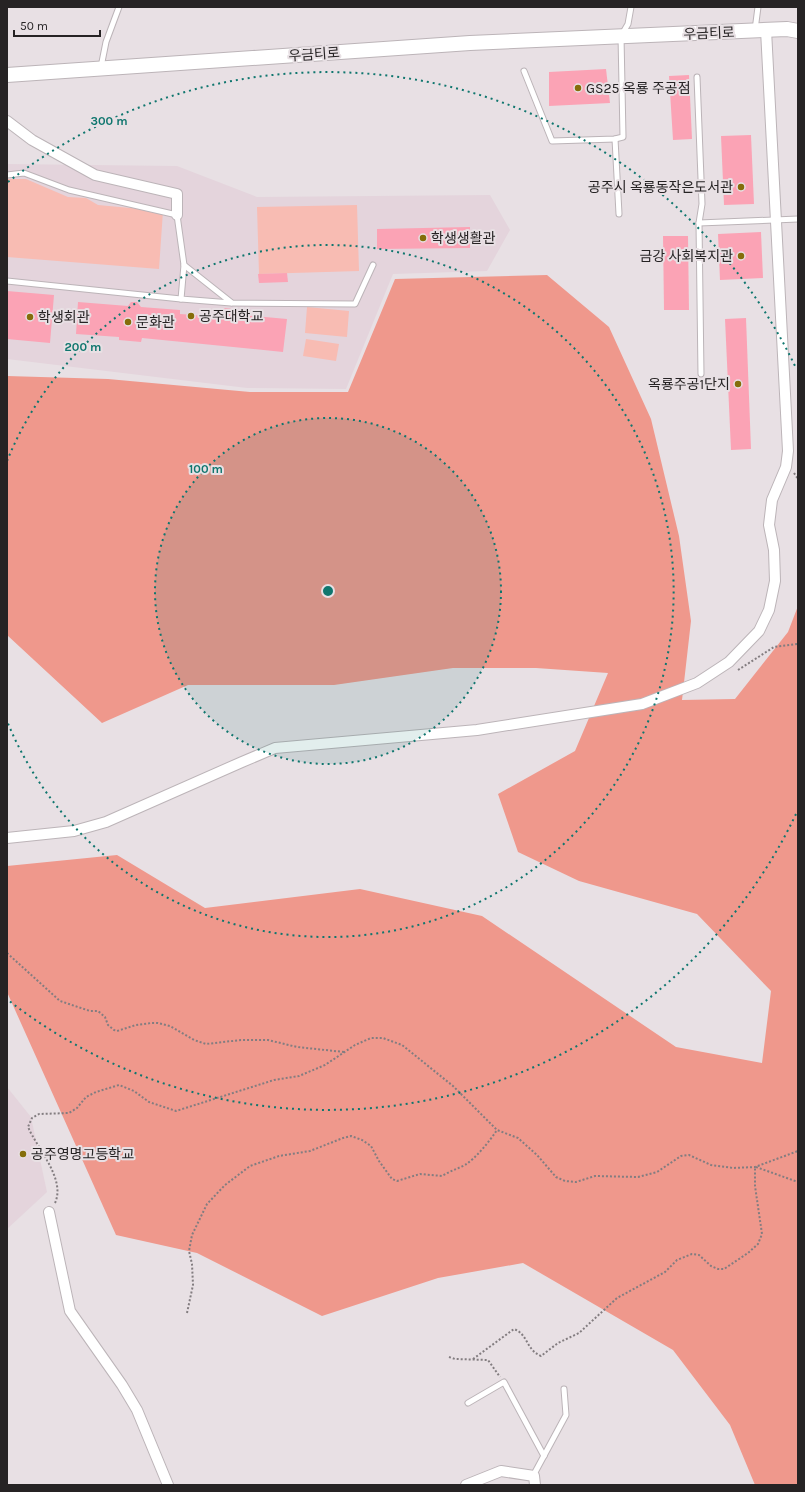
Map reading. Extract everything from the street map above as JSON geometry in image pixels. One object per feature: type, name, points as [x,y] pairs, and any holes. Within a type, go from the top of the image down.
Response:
[{"type":"main road","name":"우금티로","points":[[7,76],[470,42],[787,29],[798,31]]},
{"type":"street","points":[[7,838],[74,831],[106,822],[275,748],[477,730],[642,704],[697,683],[729,662],[759,631],[769,610],[774,581],[774,550],[769,525],[772,500],[786,467],[788,451],[776,220],[760,30]]},
{"type":"street","points":[[7,121],[32,140],[95,175],[177,194],[177,215]]},
{"type":"street","points":[[49,1212],[70,1311],[138,1410],[168,1485]]},
{"type":"street","points":[[466,1485],[501,1471],[534,1480]]},
{"type":"lane","points":[[100,69],[106,42],[119,7]]},
{"type":"lane","points":[[524,71],[552,141],[615,139],[623,137],[621,36],[628,24],[631,7]]},
{"type":"lane","points":[[758,7],[760,30]]},
{"type":"lane","points":[[697,77],[702,204],[699,224],[702,374]]},
{"type":"lane","points":[[615,139],[619,214]]},
{"type":"lane","points":[[7,175],[24,174],[69,190],[177,215],[184,265],[181,299]]},
{"type":"lane","points":[[699,224],[798,219]]},
{"type":"lane","points":[[184,265],[232,303]]},
{"type":"lane","points":[[7,281],[232,303],[355,304],[373,265]]},
{"type":"lane","points":[[468,1403],[504,1382],[544,1456]]},
{"type":"lane","points":[[534,1480],[544,1456],[566,1415],[564,1389]]},
{"type":"path","points":[[734,672],[774,647],[798,644]]},
{"type":"path","points":[[7,953],[60,1001],[90,1011],[98,1011],[102,1014],[108,1025],[117,1031],[136,1025],[158,1023],[170,1026],[194,1040],[206,1044],[241,1040],[268,1040],[298,1048],[345,1052]]},
{"type":"path","points":[[49,1212],[57,1199],[56,1180],[51,1167],[28,1127],[32,1118],[39,1114],[69,1113],[77,1108],[86,1097],[96,1092],[119,1085],[134,1091],[149,1102],[176,1111],[274,1080],[300,1076],[325,1065],[355,1045],[371,1038],[383,1038],[402,1045],[453,1086],[497,1130],[518,1138],[537,1155],[556,1177],[565,1181],[576,1182],[595,1176],[638,1177],[657,1172],[681,1156],[689,1155],[711,1165],[733,1168],[754,1167],[798,1151]]},
{"type":"path","points":[[187,1312],[193,1285],[192,1264],[189,1252],[192,1235],[206,1204],[225,1185],[250,1166],[279,1156],[310,1151],[351,1136],[362,1140],[371,1146],[379,1161],[392,1179],[397,1180],[420,1174],[442,1176],[466,1164],[488,1143],[497,1130]]},
{"type":"path","points":[[754,1167],[798,1182]]},
{"type":"path","points":[[473,1359],[514,1328],[520,1331],[534,1353],[541,1356],[558,1343],[579,1333],[617,1298],[665,1272],[677,1260],[692,1254],[699,1255],[711,1266],[718,1269],[724,1269],[748,1254],[758,1244],[762,1234],[755,1186],[754,1167]]},
{"type":"path","points":[[449,1356],[454,1359],[488,1360],[504,1382]]},
{"type":"shaded area","name":"공주대학교","points":[[7,164],[177,166],[257,197],[490,195],[510,230],[487,271],[393,274],[346,389],[247,388],[7,359]]},
{"type":"shaded area","points":[[7,179],[26,179],[68,197],[86,198],[98,205],[163,211],[159,269],[7,257]]},
{"type":"shaded area","points":[[357,205],[359,271],[259,274],[257,207]]},
{"type":"shaded area","points":[[547,275],[609,327],[651,419],[679,536],[691,621],[682,700],[735,699],[788,632],[798,606],[798,1485],[755,1485],[730,1425],[673,1350],[523,1263],[438,1278],[322,1316],[197,1253],[116,1235],[7,992],[7,866],[117,855],[205,908],[360,889],[482,916],[676,1047],[762,1063],[771,991],[697,914],[579,881],[518,852],[498,794],[575,751],[608,673],[536,668],[453,668],[334,685],[188,685],[102,723],[7,635],[7,376],[108,379],[250,392],[348,392],[395,279]]},
{"type":"shaded area","points":[[307,307],[349,311],[347,337],[305,333]]},
{"type":"shaded area","points":[[306,339],[339,344],[336,361],[303,356]]},
{"type":"shaded area","name":"공주영명고등학교","points":[[7,1087],[31,1117],[47,1192],[7,1229]]},
{"type":"building","name":"GS25 옥룡 주공점","points":[[606,69],[610,103],[549,106],[549,72]]},
{"type":"building","points":[[689,75],[692,139],[673,140],[669,76]]},
{"type":"building","points":[[751,135],[754,204],[724,205],[721,136]]},
{"type":"building","name":"학생생활관","points":[[470,227],[470,248],[377,249],[377,229]]},
{"type":"building","name":"금강 사회복지관","points":[[761,232],[763,278],[720,280],[718,234]]},
{"type":"building","points":[[663,236],[688,236],[689,310],[664,310]]},
{"type":"building","points":[[287,273],[288,282],[259,283],[258,274]]},
{"type":"building","name":"학생회관","points":[[7,291],[54,295],[50,343],[7,339]]},
{"type":"building","points":[[78,302],[128,306],[131,302],[137,302],[141,307],[180,310],[180,314],[222,317],[223,308],[244,310],[243,315],[287,319],[283,352],[142,338],[141,342],[119,340],[119,337],[76,334]]},
{"type":"building","name":"옥룡주공1단지","points":[[746,318],[751,449],[731,450],[725,319]]},
{"type":"place","name":"GS25 옥룡 주공점","points":[[578,88]]},
{"type":"place","name":"공주시 옥룡동작은도서관","points":[[741,187]]},
{"type":"place","name":"학생생활관","points":[[423,238]]},
{"type":"place","name":"금강 사회복지관","points":[[741,256]]},
{"type":"place","name":"공주대학교","points":[[191,316]]},
{"type":"place","name":"학생회관","points":[[30,317]]},
{"type":"place","name":"문화관","points":[[128,322]]},
{"type":"place","name":"옥룡주공1단지","points":[[738,384]]},
{"type":"place","name":"공주영명고등학교","points":[[23,1154]]}]
